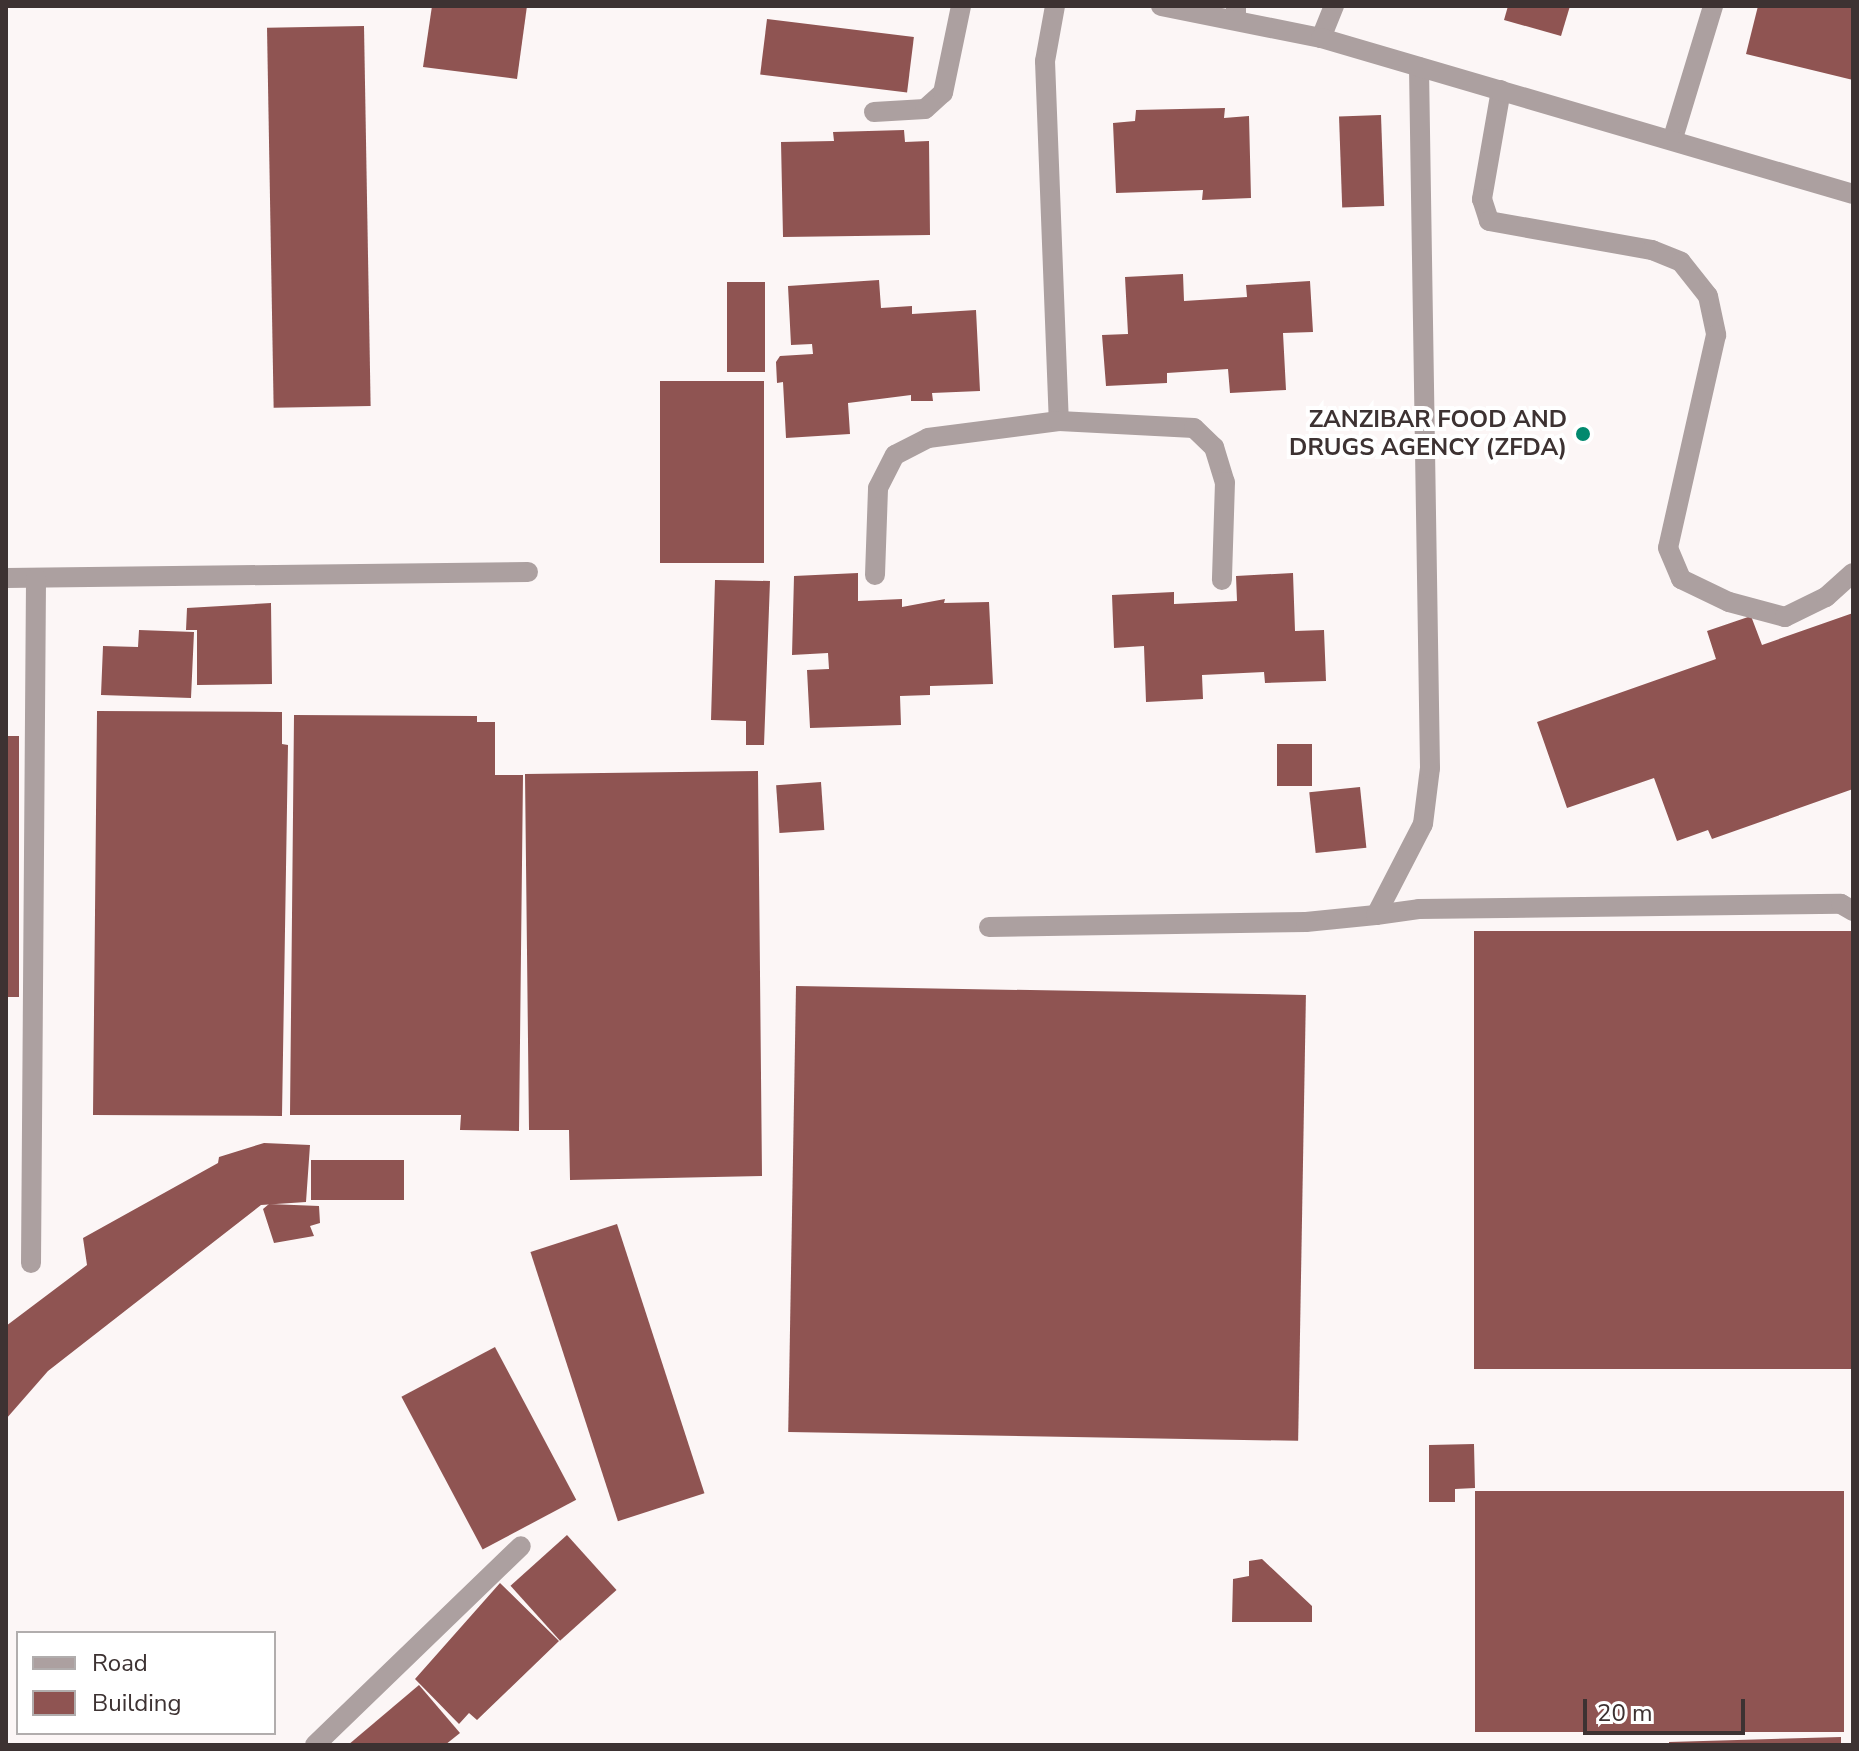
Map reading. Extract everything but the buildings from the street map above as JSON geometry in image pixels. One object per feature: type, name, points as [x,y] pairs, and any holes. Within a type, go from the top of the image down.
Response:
[{"type":"street","points":[[874,112],[925,109],[943,93],[961,6]]},
{"type":"street","points":[[1055,6],[1045,61],[1059,421]]},
{"type":"street","points":[[1161,6],[1236,12],[1673,138],[1853,194]]},
{"type":"street","points":[[1321,38],[1334,6]]},
{"type":"street","points":[[1673,138],[1713,6]]},
{"type":"street","points":[[1376,915],[1423,824],[1430,768],[1419,67]]},
{"type":"street","points":[[1501,90],[1482,199],[1489,221],[1652,250],[1681,262],[1708,296],[1716,335],[1668,548],[1681,579],[1729,602],[1785,617],[1826,597],[1853,573]]},
{"type":"street","points":[[875,575],[878,488],[895,455],[928,438],[1059,421],[1194,428],[1214,447],[1225,482],[1222,580]]},
{"type":"street","points":[[6,578],[528,572]]},
{"type":"street","points":[[31,1263],[36,578]]},
{"type":"street","points":[[989,927],[1306,922],[1419,909],[1841,904],[1853,911]]},
{"type":"street","points":[[315,1745],[521,1546]]},
{"type":"place","name":"ZANZIBAR FOOD AND DRUGS AGENCY (ZFDA)","points":[[1583,434]]}]
